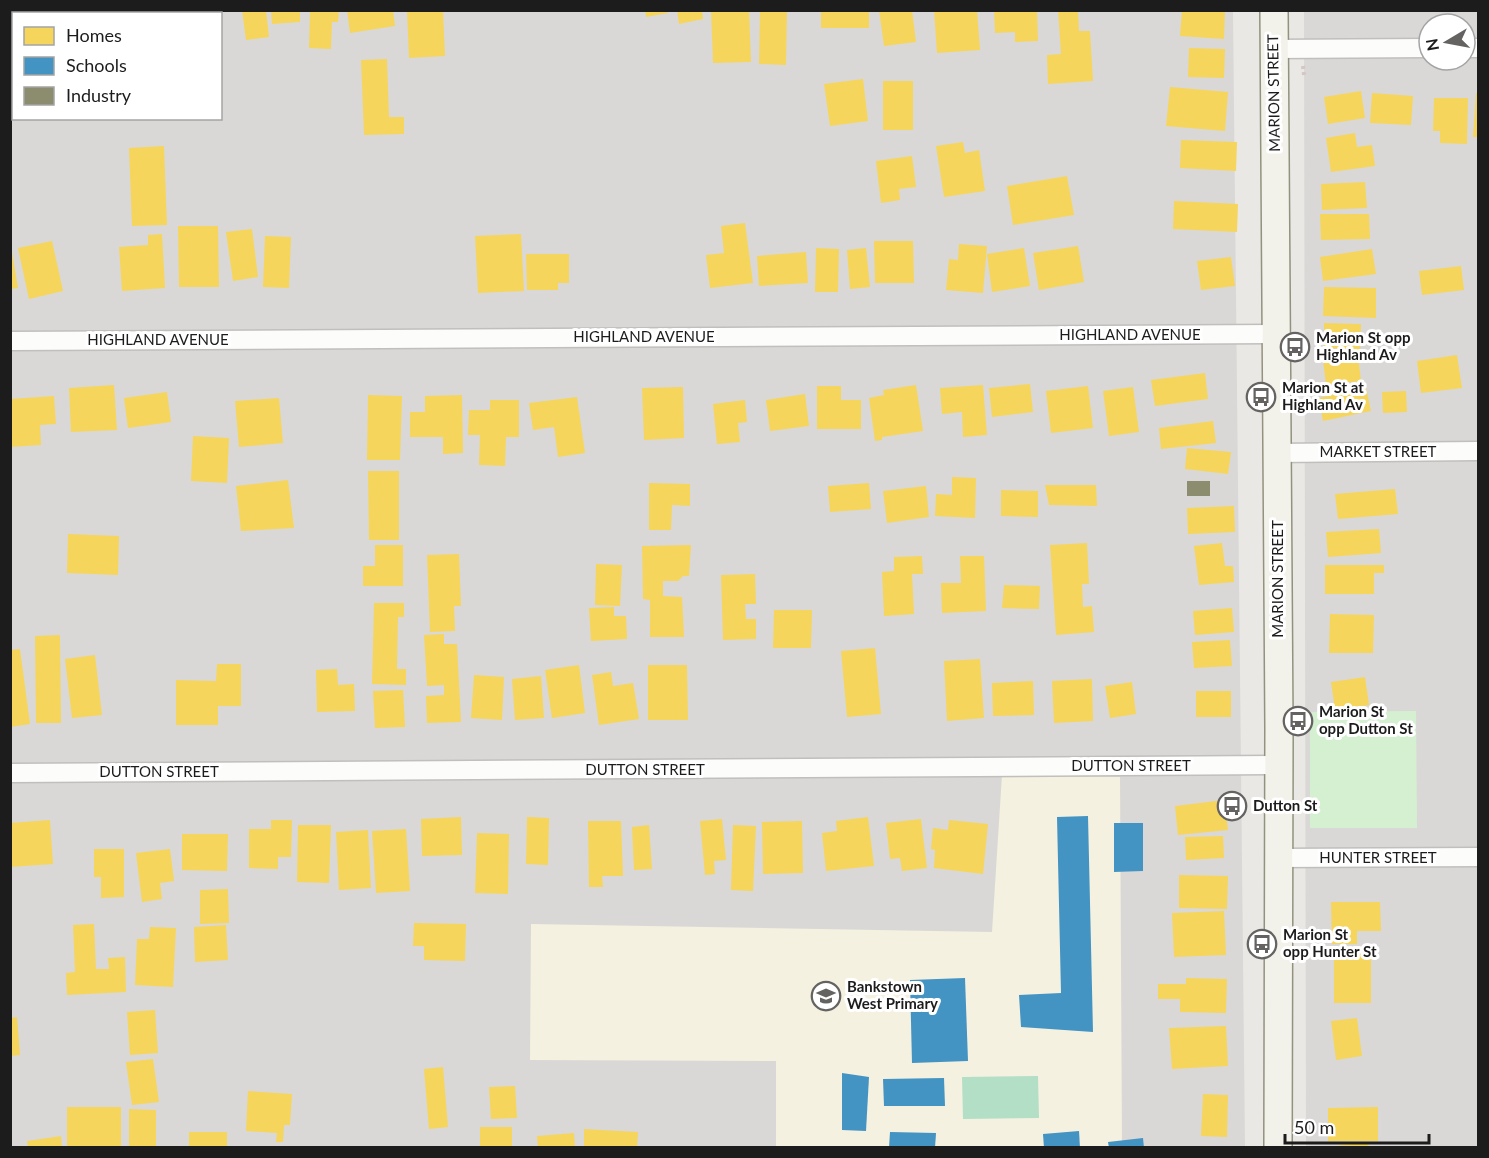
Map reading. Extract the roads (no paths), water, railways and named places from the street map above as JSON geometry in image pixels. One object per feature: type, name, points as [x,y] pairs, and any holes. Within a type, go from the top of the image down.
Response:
[{"type":"main road","name":"MARION STREET","points":[[1274,10],[1279,765],[1278,1148]]},
{"type":"street","points":[[1274,49],[1417,48]]},
{"type":"street","name":"HIGHLAND AVENUE","points":[[10,341],[1277,334]]},
{"type":"street","name":"MARKET STREET","points":[[1277,453],[1479,452]]},
{"type":"street","name":"DUTTON STREET","points":[[10,773],[1279,765]]},
{"type":"street","name":"HUNTER STREET","points":[[1278,858],[1479,857]]},
{"type":"place","name":"Marion St opp Highland Av","points":[[1295,347]]},
{"type":"place","name":"Marion St at Highland Av","points":[[1261,397]]},
{"type":"place","name":"Marion St opp Dutton St","points":[[1298,721]]},
{"type":"place","name":"Dutton St","points":[[1232,806]]},
{"type":"place","name":"Marion St opp Hunter St","points":[[1262,944]]},
{"type":"place","name":"Bankstown West Primary","points":[[826,996]]}]
